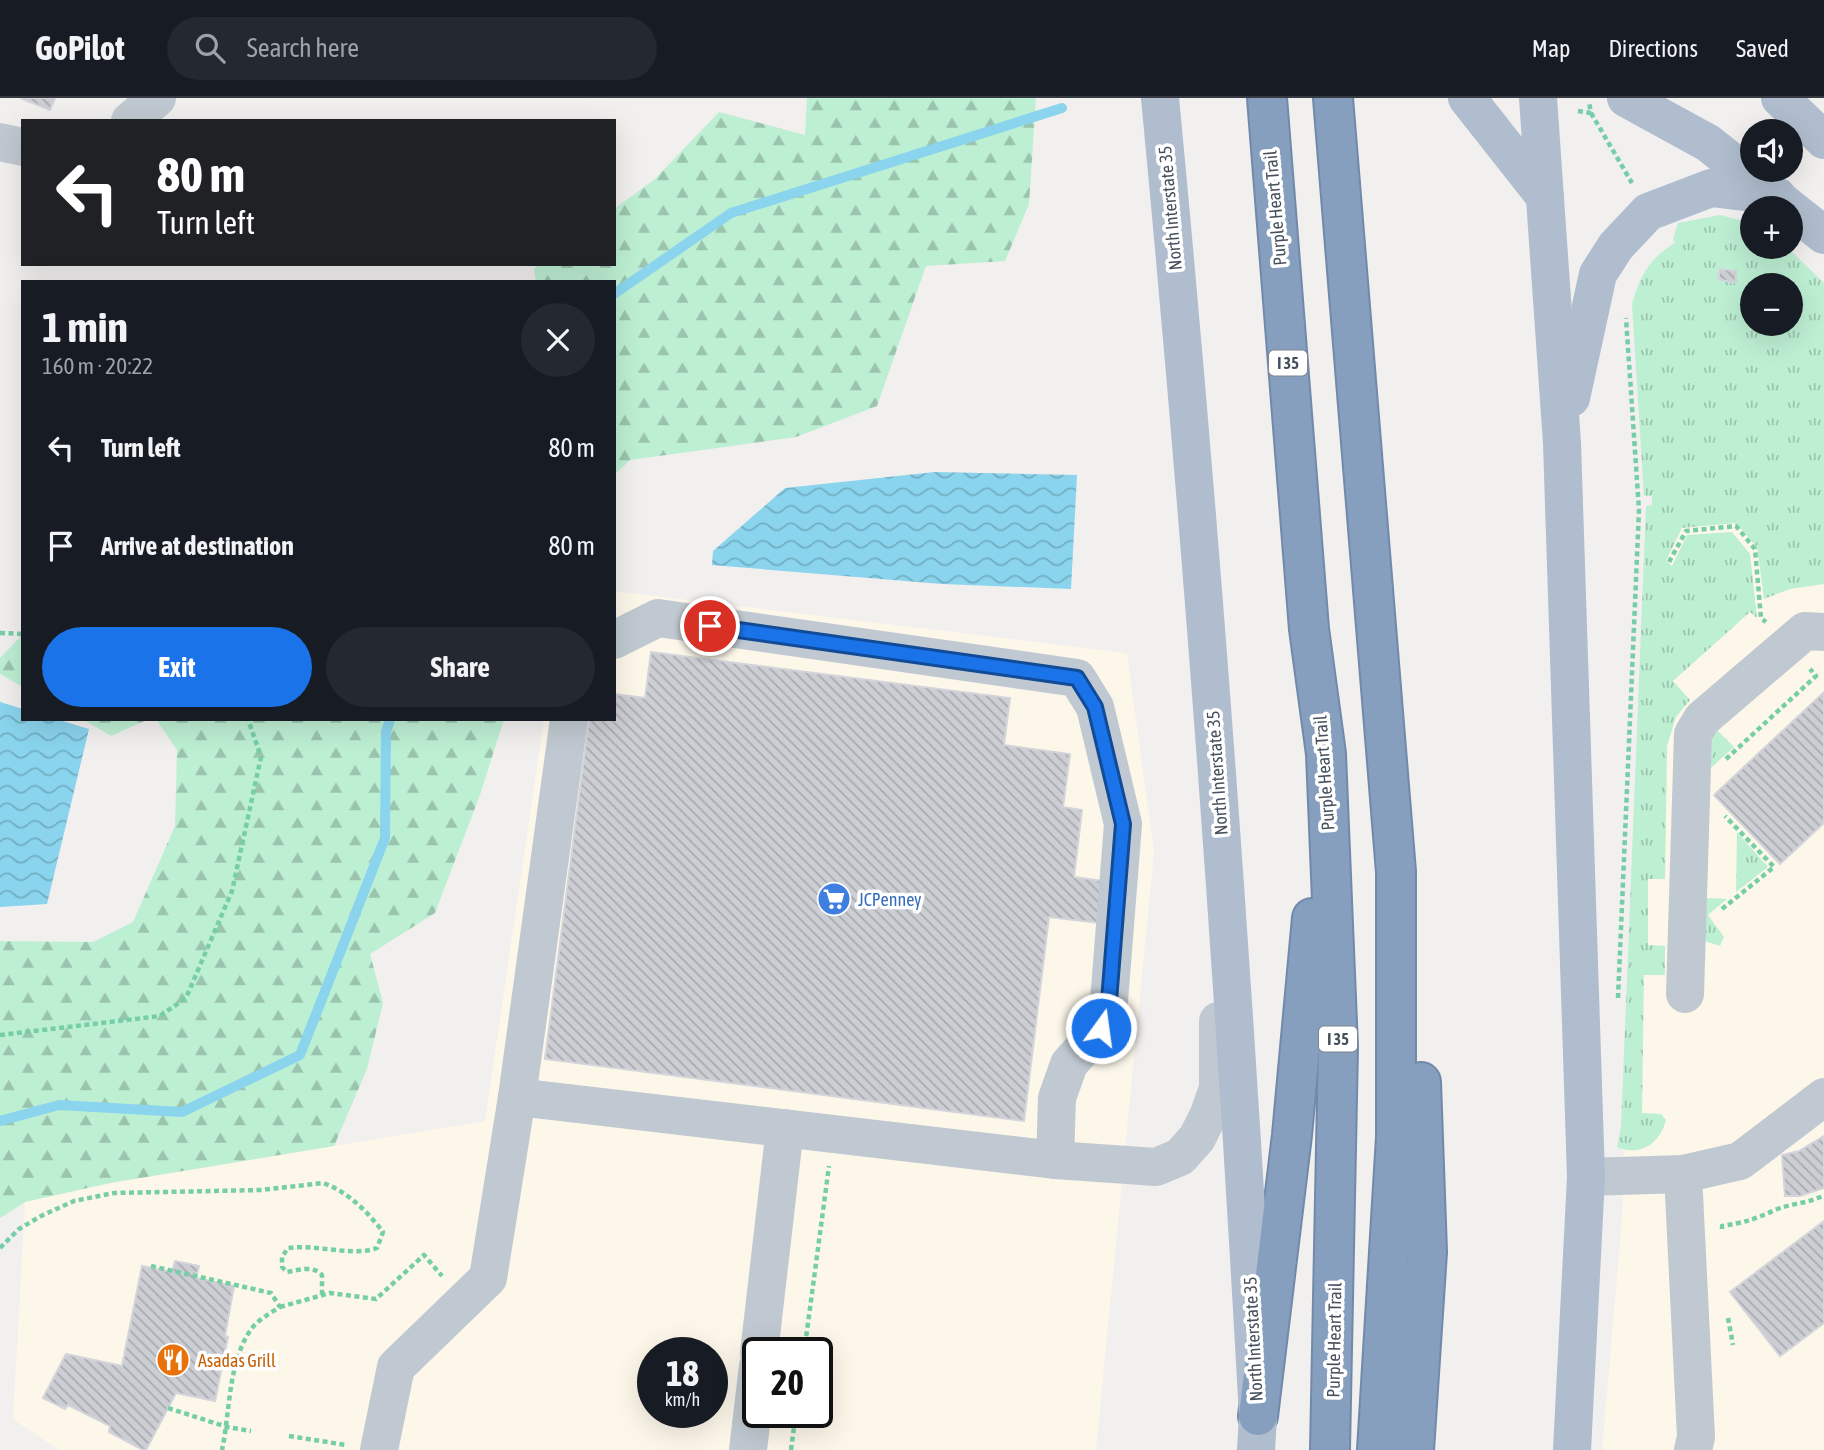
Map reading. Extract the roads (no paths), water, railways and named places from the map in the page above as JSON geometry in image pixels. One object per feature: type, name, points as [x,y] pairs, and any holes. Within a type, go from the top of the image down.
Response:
[{"type":"highway","name":"Purple Heart Trail","points":[[1267,98],[1309,629],[1326,754],[1338,1047],[1330,1450]]},
{"type":"highway","points":[[1334,98],[1396,872],[1396,1137],[1377,1450]]},
{"type":"highway","points":[[1257,1433],[1292,1135],[1312,926],[1308,756],[1309,629]]},
{"type":"highway","points":[[1377,638],[1410,766],[1427,1252],[1414,1450]]},
{"type":"main road","name":"North Interstate 35","points":[[1160,98],[1220,793],[1257,1433]]},
{"type":"main road","points":[[1165,150],[1178,98]]},
{"type":"main road","points":[[1538,98],[1562,443],[1586,1177],[1572,1450]]},
{"type":"main road","points":[[1780,98],[1824,140]]},
{"type":"main road","points":[[1468,99],[1545,197]]},
{"type":"main road","points":[[1607,99],[1708,143],[1776,196]]},
{"type":"main road","points":[[1562,443],[1598,274],[1615,246],[1648,212],[1711,188],[1770,196]]},
{"type":"main road","points":[[1803,218],[1824,235]]},
{"type":"lane","points":[[132,119],[157,98]]},
{"type":"lane","points":[[0,142],[21,147]]},
{"type":"lane","points":[[616,638],[658,618],[1077,678],[1095,707],[1123,824],[1109,1001],[1101,1028],[1069,1064],[1057,1098],[1055,1160]]},
{"type":"lane","points":[[1685,994],[1693,734],[1702,719],[1806,641]]},
{"type":"lane","points":[[363,1448],[396,1367],[488,1278],[517,1097],[569,721]]},
{"type":"lane","points":[[517,1097],[1055,1160],[1156,1167],[1180,1157],[1197,1138],[1218,1088],[1220,793]]},
{"type":"lane","points":[[1586,1177],[1683,1174],[1740,1161],[1824,1097]]},
{"type":"lane","points":[[761,1337],[785,1128]]},
{"type":"lane","points":[[1683,1174],[1696,1437],[1693,1450]]},
{"type":"lane","points":[[748,1450],[751,1428]]},
{"type":"water","points":[[935,472],[1077,475],[1071,589],[942,584],[712,565],[713,551],[785,488]]},
{"type":"water","points":[[0,702],[21,708],[21,721],[63,721],[89,729],[47,904],[0,907]]},
{"type":"waterway","points":[[616,293],[731,213],[1062,108]]},
{"type":"waterway","points":[[0,1121],[59,1105],[182,1112],[300,1055],[385,838],[386,732],[389,721]]},
{"type":"place","name":"JCPenney","points":[[834,899]]},
{"type":"place","name":"Asadas Grill","points":[[173,1360]]}]
